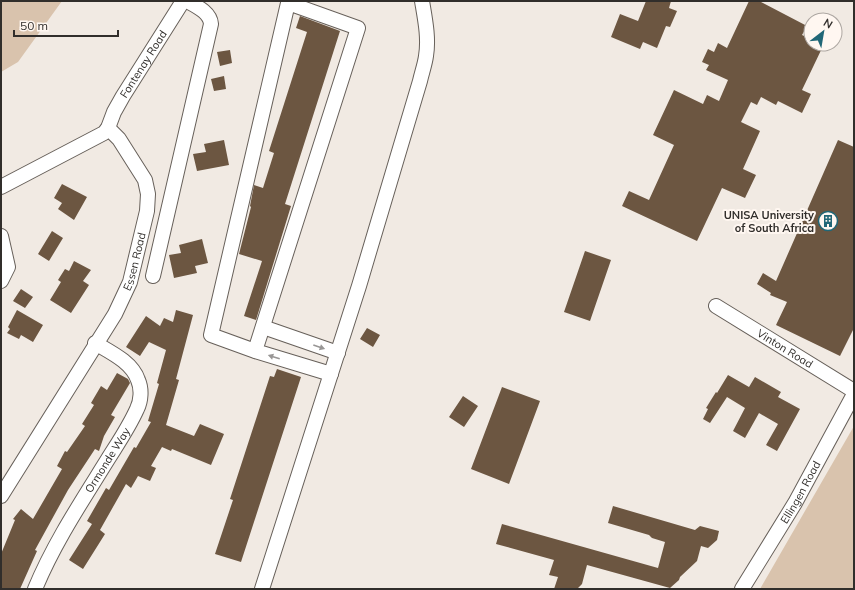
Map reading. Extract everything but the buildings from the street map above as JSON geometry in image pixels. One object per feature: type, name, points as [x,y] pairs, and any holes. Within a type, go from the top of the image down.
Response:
[{"type":"street","name":"Fontenay Road","points":[[108,128],[114,112],[123,96],[183,1]]},
{"type":"street","points":[[153,276],[211,24],[207,14],[187,1]]},
{"type":"street","points":[[262,589],[359,286],[426,56],[426,31],[422,1]]},
{"type":"street","points":[[255,351],[358,28],[288,3],[211,335],[255,351],[331,374]]},
{"type":"street","points":[[1,187],[104,133],[108,128]]},
{"type":"street","name":"Essen Road","points":[[1,495],[114,314],[130,282],[147,211],[148,194],[145,180],[119,139],[108,128]]},
{"type":"street","points":[[1,236],[8,267],[1,281]]},
{"type":"street","name":"Vinton Road","points":[[716,306],[854,392]]},
{"type":"street","points":[[263,327],[338,353]]},
{"type":"street","name":"Ormonde Way","points":[[36,589],[62,535],[138,408],[140,388],[134,371],[119,358],[95,343]]},
{"type":"street","name":"Ellingen Road","points":[[742,589],[795,503],[854,392]]},
{"type":"shaded area","points":[[1,1],[62,1],[18,62],[1,72]]},
{"type":"shaded area","points":[[854,426],[854,589],[760,589]]},
{"type":"place","name":"UNISA University of South Africa","points":[[828,221]]}]
